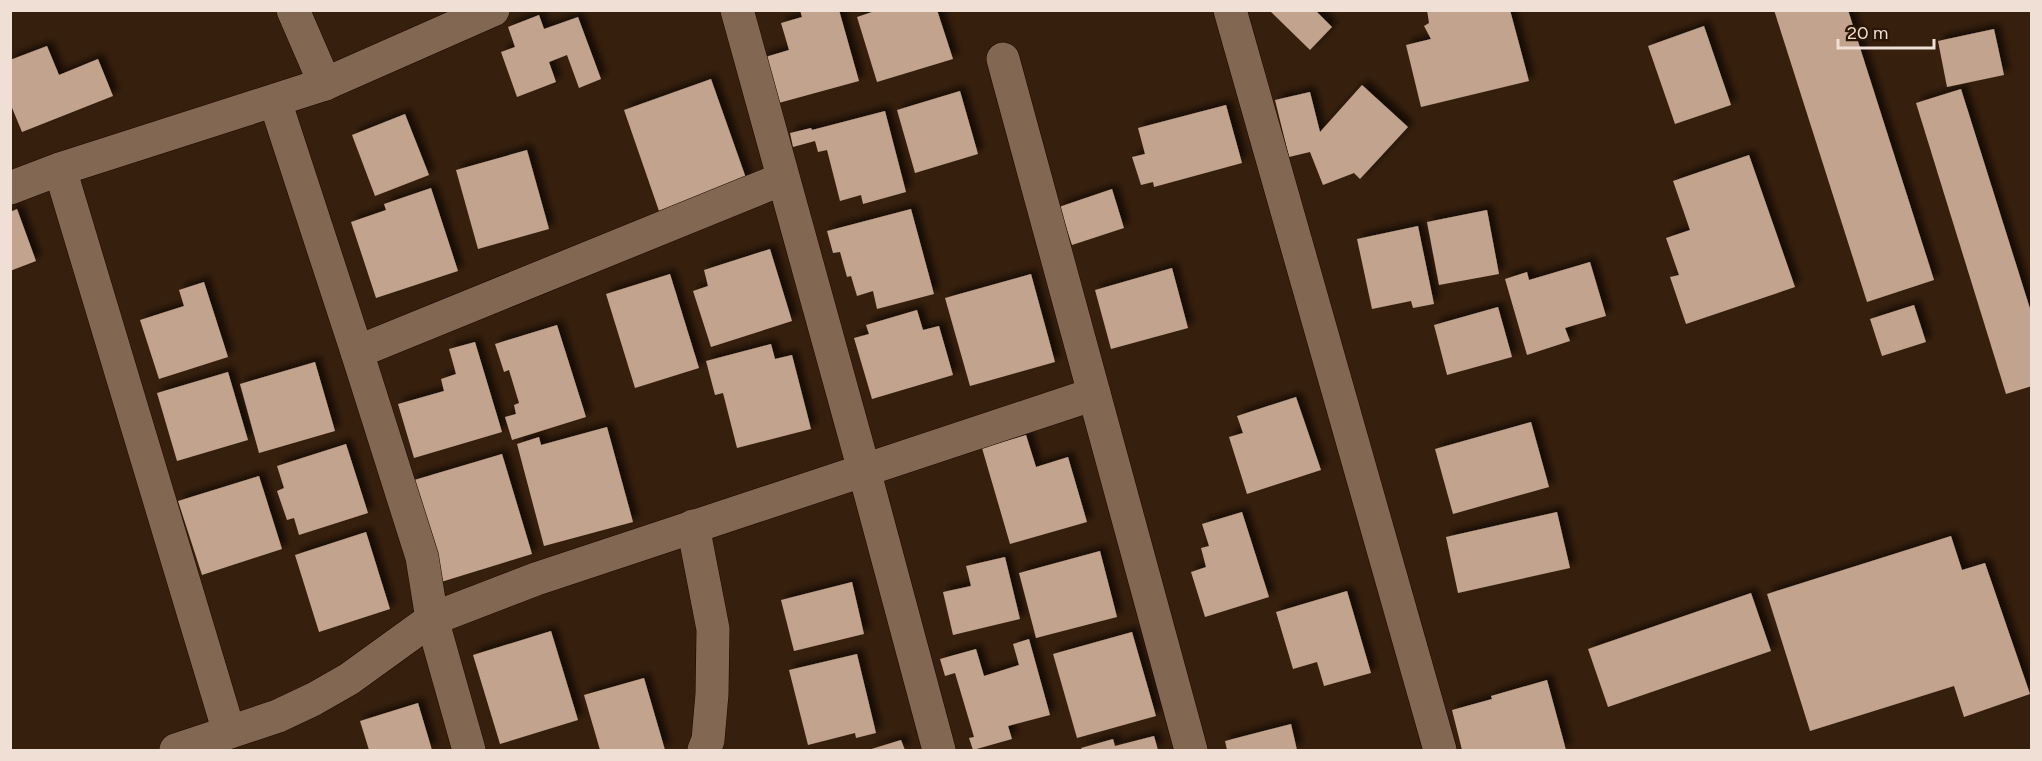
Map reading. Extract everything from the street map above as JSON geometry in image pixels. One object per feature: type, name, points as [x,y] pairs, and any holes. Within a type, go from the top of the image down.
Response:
[{"type":"street","points":[[293,10],[325,84]]},
{"type":"street","points":[[10,188],[325,84],[493,10]]},
{"type":"street","points":[[737,10],[939,750]]},
{"type":"street","points":[[1230,10],[1440,750]]},
{"type":"street","points":[[1003,59],[1191,750]]},
{"type":"street","points":[[275,101],[422,558],[432,619],[470,750]]},
{"type":"street","points":[[60,170],[229,732]]},
{"type":"street","points":[[357,352],[782,180]]},
{"type":"street","points":[[176,750],[278,716],[315,699],[349,679],[432,619],[536,579],[1094,394]]},
{"type":"street","points":[[693,526],[712,629],[712,694],[708,740],[704,750]]},
{"type":"building","points":[[800,10],[839,10],[859,81],[775,104],[762,58],[789,50],[781,23],[802,17]]},
{"type":"building","points":[[878,10],[937,10],[953,59],[877,82],[857,17]]},
{"type":"building","points":[[1269,10],[1315,10],[1332,27],[1310,50]]},
{"type":"building","points":[[1427,10],[1510,10],[1529,81],[1421,107],[1406,45],[1431,39],[1424,26],[1429,23]]},
{"type":"building","points":[[1774,10],[1848,10],[1934,280],[1867,302]]},
{"type":"building","points":[[539,15],[544,29],[578,17],[601,79],[579,88],[567,55],[549,62],[556,82],[517,97],[501,52],[515,47],[508,27]]},
{"type":"building","points":[[1704,26],[1731,105],[1675,124],[1648,46]]},
{"type":"building","points":[[1994,29],[2004,75],[1947,87],[1938,41]]},
{"type":"building","points":[[47,46],[59,75],[98,59],[113,96],[22,132],[10,103],[10,60]]},
{"type":"building","points":[[711,79],[747,181],[659,211],[624,110]]},
{"type":"building","points":[[1362,85],[1408,127],[1360,179],[1354,173],[1323,185],[1310,152],[1289,157],[1275,100],[1310,92],[1320,132]]},
{"type":"building","points":[[1961,89],[2032,315],[2032,386],[2006,394],[1916,103]]},
{"type":"building","points":[[960,91],[978,154],[915,173],[897,110]]},
{"type":"building","points":[[1226,105],[1242,163],[1154,187],[1153,182],[1141,185],[1132,157],[1145,154],[1138,128]]},
{"type":"building","points":[[885,111],[906,192],[863,204],[861,195],[840,201],[827,150],[818,152],[815,141],[793,147],[790,133],[811,128],[812,130]]},
{"type":"building","points":[[405,114],[429,175],[375,196],[352,135]]},
{"type":"building","points":[[527,150],[549,229],[478,249],[456,170]]},
{"type":"building","points":[[1749,155],[1795,287],[1686,324],[1670,277],[1679,275],[1666,238],[1690,230],[1673,181]]},
{"type":"building","points":[[431,188],[458,271],[376,298],[351,222],[386,210],[384,204]]},
{"type":"building","points":[[1112,189],[1124,228],[1072,245],[1059,207]]},
{"type":"building","points":[[17,209],[36,261],[10,271],[10,212]]},
{"type":"building","points":[[911,209],[934,294],[877,309],[873,291],[857,296],[851,276],[847,277],[840,252],[833,253],[827,231]]},
{"type":"building","points":[[1487,210],[1499,274],[1439,285],[1427,222]]},
{"type":"building","points":[[1418,226],[1434,304],[1413,308],[1411,301],[1372,309],[1357,239]]},
{"type":"building","points":[[770,249],[792,321],[711,347],[693,291],[708,286],[704,270]]},
{"type":"building","points":[[1590,262],[1606,316],[1565,328],[1570,341],[1527,355],[1505,279],[1527,272],[1529,280]]},
{"type":"building","points":[[1172,268],[1188,328],[1111,349],[1095,290]]},
{"type":"building","points":[[670,274],[699,368],[635,388],[606,294]]},
{"type":"building","points":[[1031,274],[1055,362],[970,386],[945,298]]},
{"type":"building","points":[[204,282],[228,357],[159,379],[140,320],[184,306],[179,290]]},
{"type":"building","points":[[1914,305],[1926,342],[1882,356],[1870,319]]},
{"type":"building","points":[[1498,307],[1512,357],[1447,375],[1434,325]]},
{"type":"building","points":[[917,310],[923,330],[939,326],[953,375],[872,399],[854,338],[869,334],[866,325]]},
{"type":"building","points":[[557,325],[586,417],[512,440],[505,417],[516,414],[514,405],[519,403],[509,370],[504,372],[495,344]]},
{"type":"building","points":[[475,342],[502,432],[414,458],[398,404],[444,391],[441,379],[456,374],[449,349]]},
{"type":"building","points":[[771,344],[775,359],[792,355],[811,429],[737,448],[723,393],[715,395],[706,361]]},
{"type":"building","points":[[315,362],[335,431],[259,453],[240,384]]},
{"type":"building","points":[[228,372],[248,440],[177,461],[157,393]]},
{"type":"building","points":[[1296,397],[1321,470],[1247,494],[1229,437],[1243,433],[1237,416]]},
{"type":"building","points":[[1531,422],[1549,487],[1453,514],[1435,449]]},
{"type":"building","points":[[607,427],[633,522],[544,546],[517,444],[539,437],[541,445]]},
{"type":"building","points":[[1026,435],[1036,467],[1068,457],[1087,522],[1010,544],[982,448]]},
{"type":"building","points":[[346,444],[368,513],[299,535],[294,518],[287,520],[277,491],[284,488],[277,466]]},
{"type":"building","points":[[502,454],[532,554],[441,582],[411,481]]},
{"type":"building","points":[[259,476],[282,549],[202,575],[178,501]]},
{"type":"building","points":[[1242,512],[1269,597],[1205,617],[1191,572],[1206,567],[1201,548],[1209,546],[1202,524]]},
{"type":"building","points":[[1557,512],[1570,568],[1458,593],[1446,537]]},
{"type":"building","points":[[366,532],[390,609],[319,632],[295,555]]},
{"type":"building","points":[[1951,536],[1962,570],[1985,563],[2030,694],[1964,717],[1954,686],[1810,731],[1767,594]]},
{"type":"building","points":[[1100,551],[1117,617],[1036,638],[1019,573]]},
{"type":"building","points":[[1005,557],[1020,619],[953,635],[943,592],[971,586],[966,566]]},
{"type":"building","points":[[852,582],[864,634],[794,651],[781,600]]},
{"type":"building","points":[[1347,591],[1371,673],[1324,686],[1317,662],[1293,669],[1276,612]]},
{"type":"building","points":[[1751,593],[1771,651],[1608,707],[1588,649]]},
{"type":"building","points":[[551,631],[578,720],[500,744],[473,655]]},
{"type":"building","points":[[1132,632],[1156,716],[1077,738],[1053,654]]},
{"type":"building","points":[[1029,639],[1050,715],[1008,726],[1012,739],[973,750],[969,738],[974,737],[955,673],[945,676],[940,659],[976,649],[984,676],[1019,665],[1013,644]]},
{"type":"building","points":[[857,654],[876,733],[856,738],[855,733],[808,745],[789,670]]},
{"type":"building","points":[[644,678],[665,750],[600,750],[584,695]]},
{"type":"building","points":[[1547,680],[1566,750],[1462,750],[1452,710]]},
{"type":"building","points":[[418,703],[432,750],[369,750],[360,721]]},
{"type":"building","points":[[1291,724],[1297,750],[1227,750],[1225,741]]},
{"type":"building","points":[[1154,736],[1158,750],[1082,750],[1081,748],[1113,739],[1115,746]]},
{"type":"building","points":[[901,740],[905,750],[868,750]]}]
